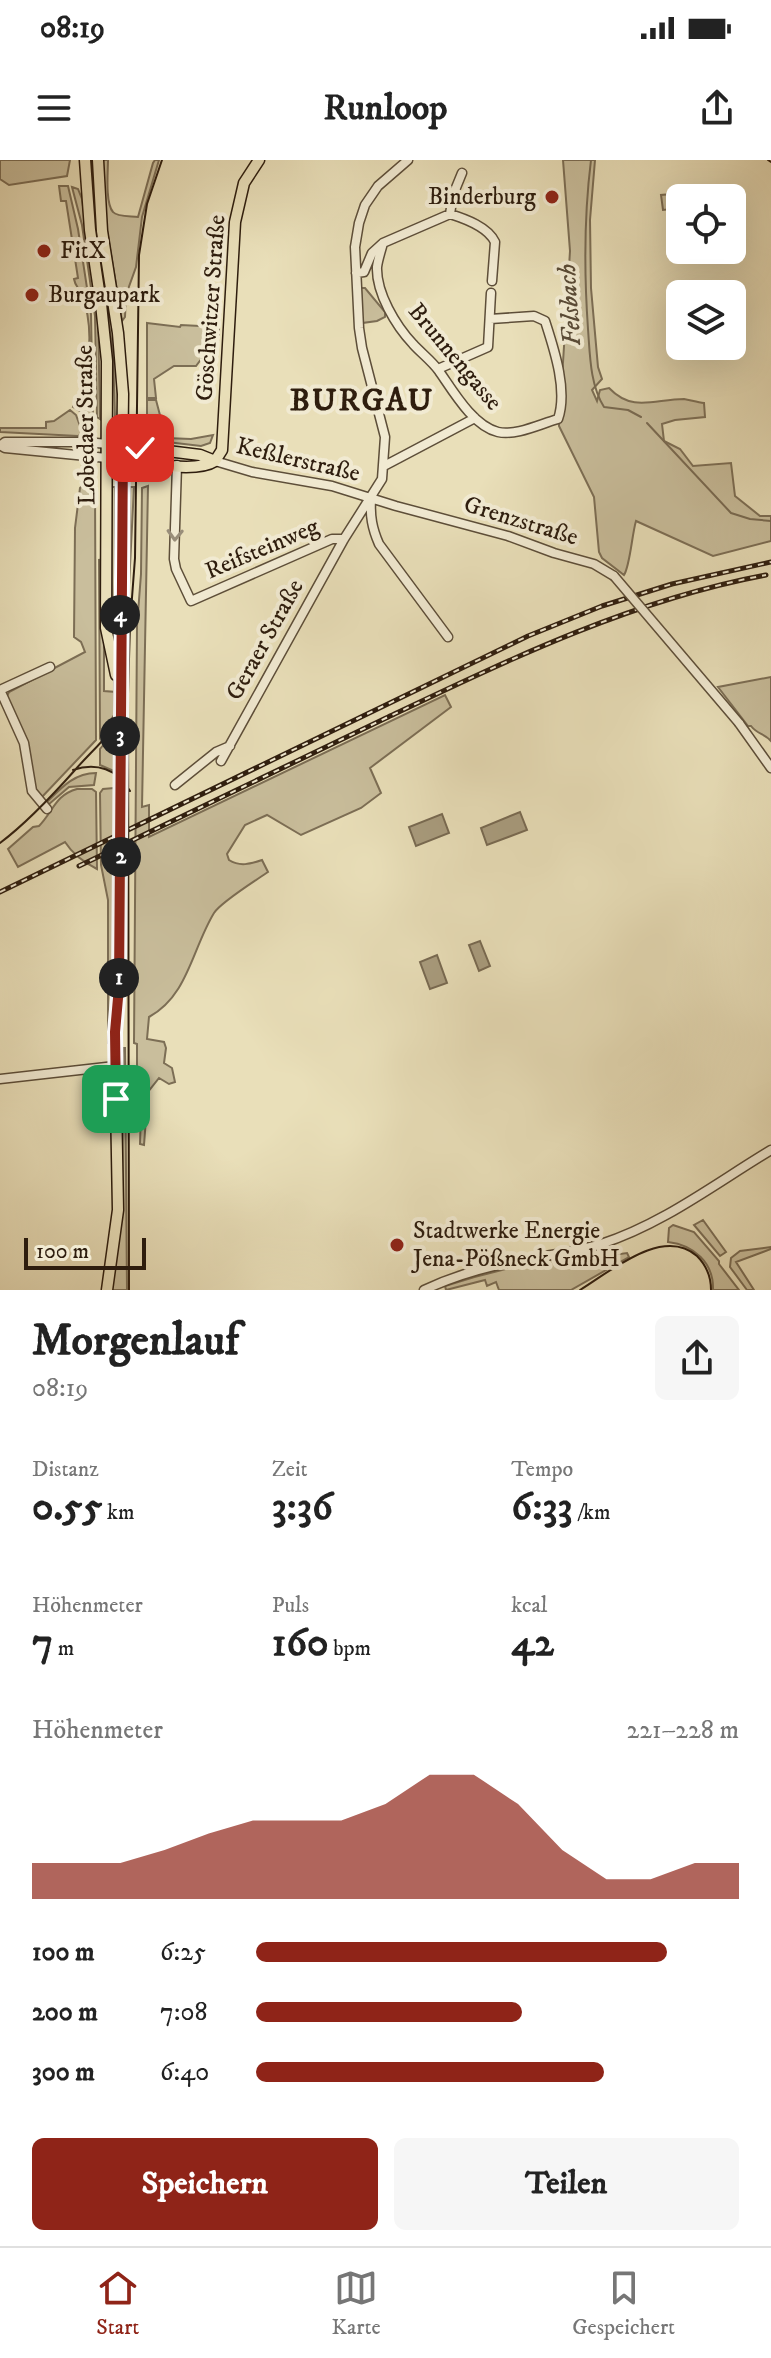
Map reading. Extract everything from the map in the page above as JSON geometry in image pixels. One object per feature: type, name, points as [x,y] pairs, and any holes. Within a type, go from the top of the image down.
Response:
[{"type":"main road","name":"Lobedaer Straße","points":[[85,160],[90,230],[106,345],[106,628],[120,688]]},
{"type":"main road","name":"Lobedaer Straße","points":[[98,160],[102,231],[122,364],[123,446],[119,971],[115,1032],[118,1210],[107,1290]]},
{"type":"main road","name":"Göschwitzer Straße","points":[[215,461],[222,450],[235,222],[244,183],[259,160]]},
{"type":"main road","name":"Keßlerstraße","points":[[108,444],[200,455],[215,461]]},
{"type":"main road","name":"Keßlerstraße","points":[[107,458],[206,467],[215,461]]},
{"type":"street","points":[[384,466],[383,426],[360,338],[355,247],[365,205],[378,186],[405,162]]},
{"type":"street","points":[[450,214],[455,188],[462,173]]},
{"type":"street","points":[[356,273],[364,272],[372,253],[383,243],[450,214],[481,228],[494,238],[492,281]]},
{"type":"street","name":"Brunnengasse","points":[[383,243],[377,271],[396,323],[438,369],[475,418],[488,428],[502,433],[513,433],[558,419],[561,388],[543,319],[534,316],[490,319]]},
{"type":"street","points":[[438,369],[488,347],[491,293]]},
{"type":"street","points":[[384,466],[475,418]]},
{"type":"street","name":"Keßlerstraße","points":[[107,458],[0,445],[5,442],[108,444]]},
{"type":"street","name":"Keßlerstraße","points":[[215,461],[252,472],[332,486],[414,511]]},
{"type":"street","name":"Reifsteinweg","points":[[177,465],[174,559],[191,601],[332,539],[344,539]]},
{"type":"street","name":"Geraer Straße","points":[[221,761],[344,539],[380,485],[384,466]]},
{"type":"street","points":[[371,498],[372,529],[379,544],[448,637]]},
{"type":"street","name":"Grenzstraße","points":[[414,511],[508,536],[594,564],[614,576],[739,723],[771,768]]},
{"type":"street","points":[[47,809],[32,791],[24,743],[0,690],[50,667]]},
{"type":"street","points":[[175,785],[216,752],[230,745]]},
{"type":"street","points":[[0,1079],[115,1066]]},
{"type":"street","points":[[424,1290],[466,1273],[578,1251],[628,1234],[666,1215],[771,1150]]},
{"type":"shaded area","points":[[0,160],[70,160],[67,176],[9,185],[0,179]]},
{"type":"shaded area","points":[[89,160],[93,160],[97,223],[115,344],[119,419],[115,419],[113,351],[95,237]]},
{"type":"shaded area","points":[[101,160],[108,160],[110,208],[121,216],[138,217],[153,163],[159,160],[142,217],[136,267],[126,295],[122,321],[104,212]]},
{"type":"shaded area","points":[[563,160],[595,160],[590,220],[591,288],[598,367],[602,379],[592,390],[597,401],[600,390],[609,388],[618,396],[636,402],[684,399],[704,403],[705,417],[662,424],[664,441],[680,449],[693,466],[731,463],[735,496],[760,516],[771,516],[771,541],[713,556],[636,521],[624,575],[602,558],[594,497],[559,426],[570,251]]},
{"type":"shaded area","points":[[59,186],[68,186],[91,314],[93,419],[73,407],[87,367],[89,337],[86,308],[74,279],[78,278],[66,201],[61,201]]},
{"type":"shaded area","points":[[72,187],[78,189],[82,199],[98,314],[100,419],[97,417],[95,316],[82,225]]},
{"type":"shaded area","points":[[661,195],[666,195],[666,210],[663,210]]},
{"type":"shaded area","points":[[361,288],[365,288],[385,312],[385,317],[362,323]]},
{"type":"shaded area","points":[[147,323],[219,327],[219,335],[196,366],[174,366],[154,379],[156,398],[147,398]]},
{"type":"shaded area","points":[[147,400],[156,400],[166,438],[191,439],[213,435],[210,443],[201,446],[150,440],[147,435]]},
{"type":"shaded area","points":[[70,410],[76,415],[83,434],[0,432],[0,428],[46,428],[46,422],[54,421]]},
{"type":"shaded area","points":[[82,464],[88,465],[94,473],[95,485],[81,484]]},
{"type":"shaded area","points":[[82,486],[95,487],[96,740],[41,798],[34,786],[28,747],[6,698],[9,692],[85,652],[81,642],[74,637],[75,528]]},
{"type":"shaded area","points":[[148,486],[142,807],[149,805],[149,837],[445,695],[451,707],[370,768],[381,793],[361,808],[301,835],[267,815],[245,825],[227,854],[229,860],[249,864],[262,860],[268,872],[218,908],[173,997],[149,1017],[147,1039],[164,1042],[164,1063],[172,1068],[175,1082],[169,1084],[159,1078],[148,1092],[144,1145],[140,1144],[141,1110],[137,1095],[137,1044],[134,1043],[137,626],[142,488]]},
{"type":"shaded area","points":[[111,487],[115,487],[115,639],[112,638]]},
{"type":"shaded area","points":[[130,487],[134,487],[124,684],[125,579],[130,548]]},
{"type":"shaded area","points":[[99,559],[104,577],[104,691],[116,692],[116,712],[100,737]]},
{"type":"shaded area","points":[[771,677],[771,741],[748,726],[718,687]]},
{"type":"shaded area","points":[[116,729],[116,772],[100,765],[100,749]]},
{"type":"shaded area","points":[[96,773],[94,785],[69,787],[48,805],[46,803],[74,779]]},
{"type":"shaded area","points":[[114,788],[114,1001],[111,1044],[108,1043],[108,900],[101,865],[100,793],[103,789]]},
{"type":"shaded area","points":[[77,789],[96,792],[97,869],[79,857],[65,842],[18,867],[8,849],[33,827],[39,826],[64,795]]},
{"type":"shaded area","points":[[520,812],[527,830],[487,845],[481,828]]},
{"type":"shaded area","points":[[442,814],[449,833],[416,846],[409,827]]},
{"type":"shaded area","points":[[480,941],[490,966],[479,971],[469,945]]},
{"type":"shaded area","points":[[437,955],[447,983],[430,989],[420,962]]},
{"type":"shaded area","points":[[123,1048],[127,1290],[111,1290],[122,1214]]},
{"type":"shaded area","points":[[703,1220],[726,1252],[720,1256],[694,1225]]},
{"type":"shaded area","points":[[673,1225],[694,1232],[739,1290],[713,1290],[710,1272],[701,1257],[686,1247],[668,1242],[669,1228]]},
{"type":"shaded area","points":[[771,1247],[736,1262],[754,1290],[747,1290],[730,1267],[731,1258],[740,1251]]},
{"type":"shaded area","points":[[627,1253],[629,1257],[571,1290],[499,1290],[496,1282],[487,1286],[485,1280],[446,1290],[445,1286],[539,1262]]},
{"type":"waterway","name":"Felsbach","points":[[591,160],[585,265],[593,380],[604,407],[628,410],[641,417]]},
{"type":"waterway","name":"Felsbach","points":[[647,423],[731,513],[771,521]]},
{"type":"tram line","points":[[129,1290],[128,694],[135,558],[139,255],[147,204],[162,160]]},
{"type":"tram line","points":[[0,843],[39,808],[105,738],[126,701]]},
{"type":"tram line","points":[[73,770],[90,767],[106,769],[119,777],[130,791]]},
{"type":"tram line","points":[[580,1290],[637,1255],[669,1246],[683,1248],[697,1256],[708,1272],[711,1290]]},
{"type":"railway","points":[[0,892],[528,636],[602,606],[672,584],[771,562]]},
{"type":"railway","points":[[79,866],[386,718],[572,634],[667,600],[766,575]]},
{"type":"place","name":"Binderburg","points":[[552,197]]},
{"type":"place","name":"FitX","points":[[44,251]]},
{"type":"place","name":"Burgaupark","points":[[32,295]]},
{"type":"place","name":"Stadtwerke Energie Jena-Pößneck GmbH","points":[[397,1245]]},
{"type":"district","name":"BURGAU","points":[[362,401]]},
{"type":"route","points":[[116,1099],[123,446],[140,448]]}]
